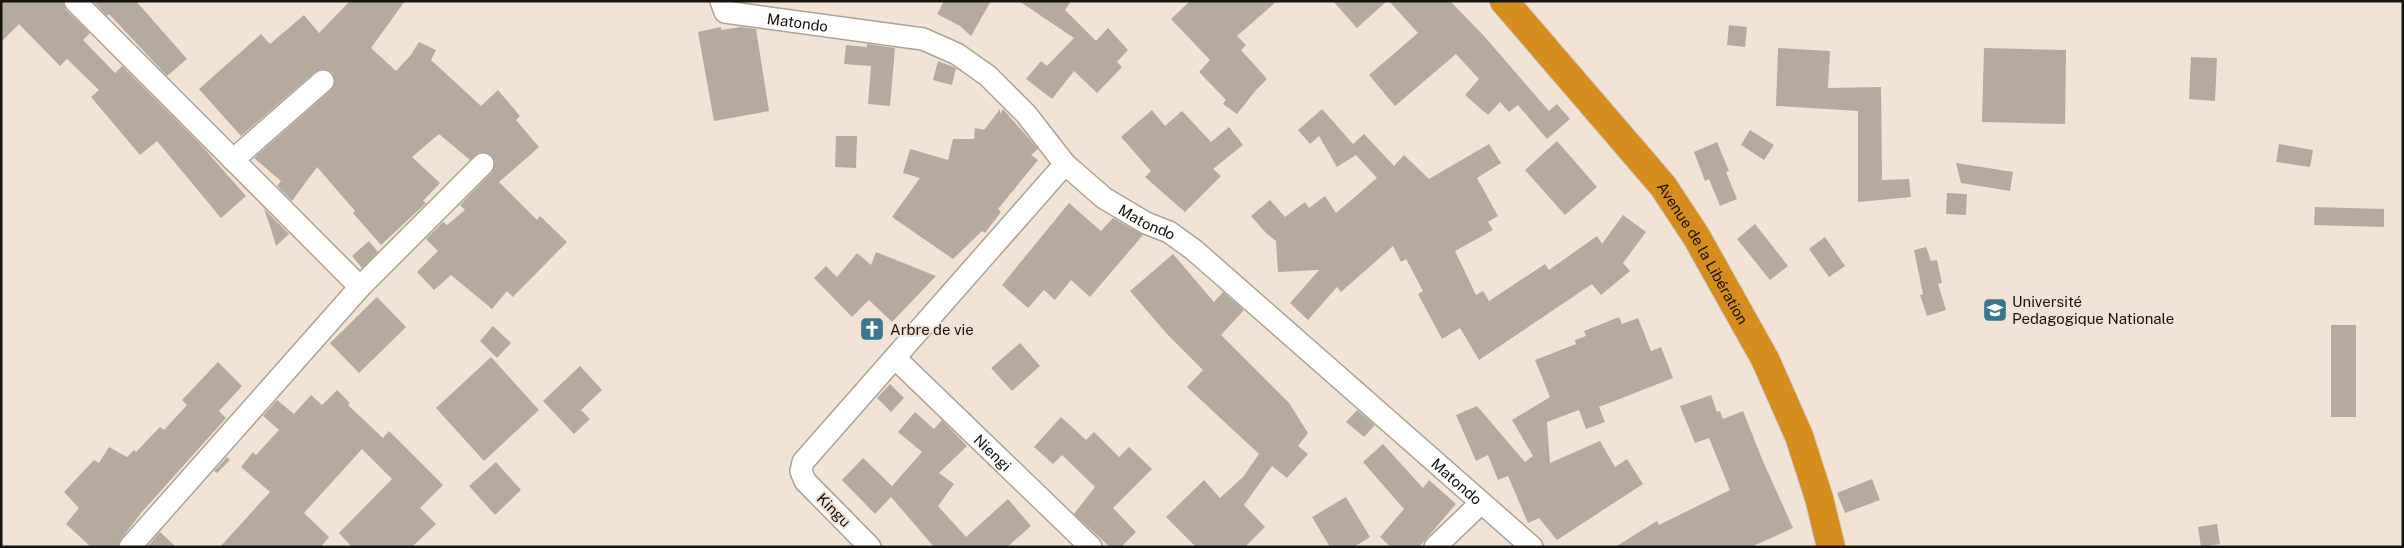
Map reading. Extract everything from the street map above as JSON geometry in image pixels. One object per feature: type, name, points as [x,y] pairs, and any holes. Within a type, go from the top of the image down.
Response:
[{"type":"highway","name":"Avenue de la Libération","points":[[1504,1],[1664,186],[1696,236],[1765,359],[1799,436],[1819,498],[1831,547]]},
{"type":"street","points":[[75,1],[360,287]]},
{"type":"street","name":"Matondo","points":[[721,1],[725,12],[923,39],[957,54],[988,76],[1026,114],[1066,164],[1104,198],[1146,223],[1169,232],[1194,250],[1532,547]]},
{"type":"street","points":[[233,160],[323,81]]},
{"type":"street","points":[[130,547],[360,287],[483,164]]},
{"type":"street","points":[[895,358],[1066,164]]},
{"type":"street","name":"Kingu","points":[[870,547],[805,481],[801,471],[803,462],[895,358]]},
{"type":"street","name":"Niengi","points":[[895,358],[1090,547]]},
{"type":"street","points":[[1435,547],[1481,503]]},
{"type":"building","points":[[1,1],[63,1],[66,10],[90,33],[83,40],[115,73],[122,66],[200,144],[246,196],[221,218],[157,141],[140,155],[91,97],[99,90],[67,59],[60,66],[19,24],[1,42]]},
{"type":"building","points":[[93,1],[136,1],[187,59],[167,76],[109,14],[107,16]]},
{"type":"building","points":[[350,1],[405,1],[371,48],[396,71],[410,56],[419,42],[436,50],[431,60],[481,106],[498,90],[520,116],[516,120],[539,147],[499,182],[537,220],[540,216],[567,242],[513,297],[507,291],[492,309],[451,275],[434,290],[417,272],[438,251],[426,239],[443,222],[447,225],[465,210],[460,205],[492,172],[495,161],[491,155],[480,152],[470,160],[439,134],[412,157],[440,183],[423,201],[426,203],[381,245],[317,167],[292,201],[277,186],[281,181],[254,158],[331,90],[335,79],[332,72],[321,69],[315,72],[241,136],[199,89],[261,34],[270,44],[304,15],[319,33]]},
{"type":"building","points":[[944,1],[991,1],[971,36],[960,26],[937,14]]},
{"type":"building","points":[[1019,1],[1071,1],[1065,10],[1096,41],[1108,28],[1128,50],[1117,62],[1122,67],[1097,93],[1074,71],[1052,99],[1026,79],[1041,61],[1047,66],[1074,38]]},
{"type":"building","points":[[1190,1],[1277,1],[1237,36],[1246,45],[1241,50],[1267,79],[1237,114],[1223,104],[1226,100],[1199,72],[1210,60],[1171,19]]},
{"type":"building","points":[[1333,1],[1387,1],[1357,28]]},
{"type":"building","points":[[1389,1],[1450,1],[1484,36],[1549,111],[1557,104],[1570,119],[1547,139],[1518,105],[1509,112],[1500,102],[1488,115],[1465,95],[1479,79],[1456,54],[1395,106],[1369,75],[1418,33]]},
{"type":"building","points":[[1729,25],[1747,27],[1745,47],[1727,45]]},
{"type":"building","points":[[721,27],[721,30],[741,27],[756,29],[769,111],[714,121],[698,32]]},
{"type":"building","points":[[867,44],[895,48],[890,106],[868,104],[871,66],[844,64],[846,45],[867,47]]},
{"type":"building","points":[[1778,48],[1830,51],[1828,88],[1881,87],[1882,180],[1909,179],[1911,197],[1858,202],[1858,111],[1776,106]]},
{"type":"building","points":[[1984,48],[2066,50],[2065,124],[1982,122]]},
{"type":"building","points":[[2191,57],[2217,58],[2215,101],[2189,99]]},
{"type":"building","points":[[938,61],[956,68],[952,85],[933,80]]},
{"type":"building","points":[[1000,109],[1000,114],[1003,109],[1038,149],[1031,155],[1038,160],[998,209],[1001,212],[985,233],[982,231],[953,259],[892,217],[920,178],[903,173],[910,149],[948,160],[953,139],[974,139],[975,128],[984,130]]},
{"type":"building","points":[[1322,109],[1353,144],[1364,134],[1394,166],[1404,155],[1429,179],[1489,144],[1501,163],[1477,178],[1498,216],[1488,222],[1493,230],[1455,251],[1476,295],[1483,291],[1489,301],[1545,264],[1549,270],[1597,236],[1602,244],[1623,215],[1646,232],[1623,263],[1630,271],[1601,295],[1592,284],[1479,360],[1460,328],[1442,339],[1418,294],[1423,291],[1406,259],[1401,262],[1393,246],[1341,292],[1337,287],[1308,320],[1290,303],[1319,270],[1278,272],[1276,241],[1251,216],[1270,200],[1285,217],[1305,202],[1309,208],[1325,196],[1336,213],[1377,178],[1356,155],[1337,167],[1319,136],[1310,144],[1298,130]]},
{"type":"building","points":[[1152,110],[1165,126],[1182,111],[1211,142],[1229,127],[1243,145],[1213,169],[1221,176],[1185,212],[1145,177],[1151,171],[1121,137]]},
{"type":"building","points":[[1750,130],[1774,145],[1764,160],[1741,145]]},
{"type":"building","points":[[836,136],[857,136],[856,168],[835,167]]},
{"type":"building","points":[[1557,141],[1597,187],[1565,215],[1525,170]]},
{"type":"building","points":[[1717,142],[1729,171],[1726,172],[1737,199],[1720,206],[1709,179],[1705,181],[1694,152]]},
{"type":"building","points":[[2279,144],[2313,150],[2310,167],[2276,162]]},
{"type":"building","points":[[1956,163],[2013,172],[2010,191],[1961,183]]},
{"type":"building","points":[[1947,193],[1967,194],[1966,215],[1946,214]]},
{"type":"building","points":[[1069,203],[1101,231],[1113,218],[1143,235],[1090,297],[1071,280],[1055,300],[1044,290],[1028,308],[1002,285]]},
{"type":"building","points":[[2315,207],[2384,209],[2384,227],[2314,225]]},
{"type":"building","points":[[264,209],[289,234],[276,246],[271,229]]},
{"type":"building","points":[[1755,224],[1788,266],[1770,280],[1737,239]]},
{"type":"building","points":[[1825,237],[1845,266],[1829,277],[1809,249]]},
{"type":"building","points":[[369,241],[378,252],[362,268],[352,256]]},
{"type":"building","points":[[1926,247],[1931,261],[1937,260],[1942,283],[1938,284],[1946,310],[1927,316],[1920,295],[1923,294],[1914,250]]},
{"type":"building","points":[[876,252],[936,276],[892,322],[869,300],[852,317],[814,278],[826,266],[837,277],[857,253],[871,265]]},
{"type":"building","points":[[1173,254],[1214,302],[1223,292],[1244,310],[1221,335],[1289,403],[1308,433],[1298,446],[1308,454],[1287,478],[1272,466],[1244,505],[1265,527],[1245,547],[1196,547],[1166,517],[1204,480],[1220,498],[1243,477],[1259,454],[1187,387],[1203,370],[1167,334],[1130,291]]},
{"type":"building","points":[[377,297],[406,327],[359,373],[330,343]]},
{"type":"building","points":[[1619,317],[1622,324],[1638,318],[1651,351],[1661,347],[1673,378],[1599,407],[1605,422],[1586,429],[1579,410],[1547,422],[1550,463],[1600,441],[1615,467],[1627,459],[1643,484],[1557,540],[1539,518],[1528,523],[1508,476],[1498,480],[1488,455],[1476,461],[1456,415],[1477,406],[1525,462],[1533,456],[1512,420],[1550,397],[1535,360],[1576,344],[1575,340],[1586,336],[1584,331]]},
{"type":"building","points":[[2331,325],[2356,325],[2356,417],[2331,417]]},
{"type":"building","points":[[493,326],[511,343],[497,358],[480,341]]},
{"type":"building","points":[[1020,343],[1040,366],[1012,391],[991,368]]},
{"type":"building","points":[[491,357],[539,410],[484,461],[436,408]]},
{"type":"building","points":[[218,362],[242,386],[219,411],[226,418],[141,513],[121,539],[118,547],[91,547],[66,524],[79,508],[64,492],[94,460],[99,463],[109,447],[127,457],[134,450],[136,452],[160,427],[164,430],[187,405],[182,400]]},
{"type":"building","points":[[580,366],[602,390],[581,410],[590,419],[574,434],[543,401]]},
{"type":"building","points":[[890,384],[904,398],[891,412],[877,398]]},
{"type":"building","points":[[337,390],[350,403],[348,405],[383,438],[389,431],[443,485],[420,508],[436,524],[412,547],[352,547],[339,533],[392,479],[362,449],[304,513],[329,537],[321,547],[220,547],[270,492],[241,467],[253,452],[256,455],[279,430],[263,416],[277,400],[294,414],[311,395],[322,405]]},
{"type":"building","points":[[1711,395],[1717,412],[1720,411],[1723,419],[1743,411],[1793,528],[1751,547],[1615,547],[1657,521],[1659,525],[1730,490],[1709,438],[1695,443],[1680,406]]},
{"type":"building","points":[[1357,410],[1375,425],[1364,437],[1346,422]]},
{"type":"building","points":[[915,412],[934,429],[942,420],[967,446],[939,473],[954,484],[938,506],[966,537],[1008,499],[1031,526],[1007,547],[934,547],[891,497],[875,514],[842,480],[863,458],[892,486],[922,452],[898,432]]},
{"type":"building","points":[[1061,417],[1086,440],[1094,432],[1119,457],[1129,447],[1152,469],[1113,508],[1136,532],[1121,547],[1110,547],[1074,514],[1095,487],[1062,455],[1053,464],[1034,447]]},
{"type":"building","points":[[1383,444],[1423,488],[1429,480],[1456,504],[1419,547],[1391,547],[1380,537],[1404,509],[1363,462]]},
{"type":"building","points":[[227,457],[230,460],[217,473],[214,471]]},
{"type":"building","points":[[496,462],[521,490],[495,515],[469,486]]},
{"type":"building","points":[[1872,479],[1880,500],[1845,513],[1837,493]]},
{"type":"building","points":[[1346,497],[1370,537],[1354,547],[1330,547],[1312,517]]},
{"type":"building","points":[[2217,524],[2220,544],[2201,547],[2198,527]]},
{"type":"building","points":[[160,532],[176,547],[147,547]]},
{"type":"place","name":"Université Pedagogique Nationale","points":[[1995,310]]},
{"type":"place","name":"Arbre de vie","points":[[872,329]]}]
